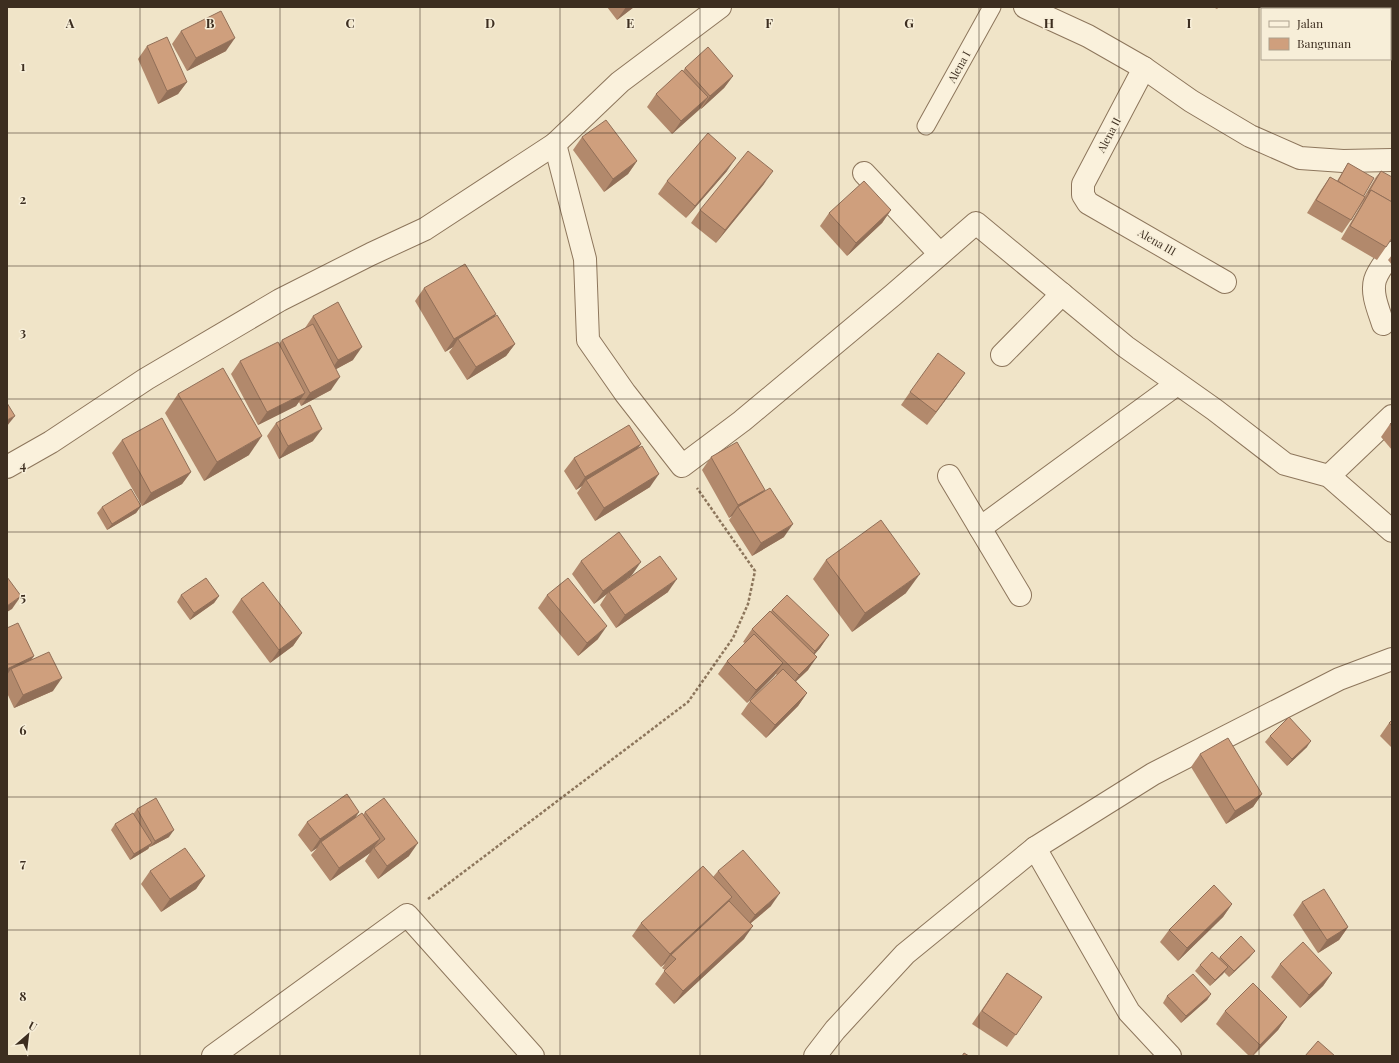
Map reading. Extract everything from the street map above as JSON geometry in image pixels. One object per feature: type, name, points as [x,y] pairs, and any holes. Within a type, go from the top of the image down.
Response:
[{"type":"street","points":[[7,467],[51,442],[146,379],[280,300],[371,254],[425,229],[555,144],[620,82],[720,7]]},
{"type":"street","points":[[1025,7],[1088,36],[1144,68],[1191,101],[1250,136],[1300,158],[1344,161],[1392,160]]},
{"type":"street","name":"Alena II","points":[[1088,203],[1082,195],[1083,184],[1144,68]]},
{"type":"street","points":[[555,144],[585,259],[588,340],[625,393],[682,466],[742,421],[976,223],[1126,347],[1215,410],[1285,464],[1329,476],[1392,531]]},
{"type":"street","points":[[864,173],[940,254]]},
{"type":"street","name":"Alena III","points":[[1088,203],[1225,282]]},
{"type":"street","points":[[1383,324],[1376,302],[1375,281],[1392,253]]},
{"type":"street","points":[[1002,355],[1062,294]]},
{"type":"street","points":[[980,528],[1177,384]]},
{"type":"street","points":[[1329,476],[1392,416]]},
{"type":"street","points":[[948,476],[1020,595]]},
{"type":"street","points":[[814,1056],[835,1030],[905,954],[1035,848],[1153,774],[1339,679],[1392,659]]},
{"type":"street","points":[[1035,848],[1129,1012],[1170,1056]]},
{"type":"street","points":[[212,1056],[407,915],[533,1056]]},
{"type":"lane","name":"Alena I","points":[[926,126],[992,7]]},
{"type":"path","points":[[407,915],[688,702],[734,638],[748,604],[755,571],[682,466]]},
{"type":"building","points":[[221,11],[235,38],[196,58],[181,31]]},
{"type":"building","points":[[167,37],[187,82],[167,91],[147,46]]},
{"type":"building","points":[[708,47],[733,76],[710,96],[685,68]]},
{"type":"building","points":[[682,70],[708,97],[681,121],[656,94]]},
{"type":"building","points":[[606,120],[637,161],[613,179],[582,137]]},
{"type":"building","points":[[708,133],[736,158],[695,206],[667,181]]},
{"type":"building","points":[[748,151],[773,171],[725,230],[700,210]]},
{"type":"building","points":[[1348,163],[1374,178],[1363,197],[1338,181]]},
{"type":"building","points":[[1381,171],[1392,177],[1392,202],[1371,190],[1368,193]]},
{"type":"building","points":[[1330,177],[1365,197],[1351,220],[1316,200]]},
{"type":"building","points":[[864,181],[891,210],[856,243],[829,213]]},
{"type":"building","points":[[1371,190],[1392,202],[1392,238],[1386,247],[1350,226]]},
{"type":"building","points":[[465,264],[496,314],[454,339],[424,288]]},
{"type":"building","points":[[338,302],[362,347],[338,360],[313,316]]},
{"type":"building","points":[[497,315],[515,344],[476,367],[458,339]]},
{"type":"building","points":[[313,324],[340,377],[310,393],[282,340]]},
{"type":"building","points":[[278,342],[305,393],[267,412],[240,361]]},
{"type":"building","points":[[938,353],[965,373],[936,412],[910,392]]},
{"type":"building","points":[[223,368],[262,436],[217,462],[178,394]]},
{"type":"building","points":[[7,403],[15,416],[7,420]]},
{"type":"building","points":[[310,405],[322,429],[288,446],[276,423]]},
{"type":"building","points":[[162,418],[191,472],[151,493],[122,440]]},
{"type":"building","points":[[629,425],[641,444],[585,477],[574,458]]},
{"type":"building","points":[[737,442],[765,490],[738,505],[711,457]]},
{"type":"building","points":[[642,446],[659,474],[604,508],[586,480]]},
{"type":"building","points":[[770,488],[793,524],[761,543],[738,507]]},
{"type":"building","points":[[131,489],[141,506],[112,524],[102,507]]},
{"type":"building","points":[[881,520],[920,574],[865,613],[826,560]]},
{"type":"building","points":[[619,532],[641,562],[603,591],[581,561]]},
{"type":"building","points":[[660,556],[677,579],[625,615],[609,592]]},
{"type":"building","points":[[7,577],[21,596],[7,606]]},
{"type":"building","points":[[206,578],[219,596],[194,613],[181,595]]},
{"type":"building","points":[[568,578],[607,626],[587,643],[547,595]]},
{"type":"building","points":[[263,582],[302,633],[279,650],[241,599]]},
{"type":"building","points":[[787,595],[829,635],[815,651],[772,610]]},
{"type":"building","points":[[770,611],[817,657],[799,675],[752,629]]},
{"type":"building","points":[[18,623],[34,656],[7,669],[7,628]]},
{"type":"building","points":[[754,634],[783,663],[756,690],[727,661]]},
{"type":"building","points":[[49,652],[62,678],[23,695],[11,669]]},
{"type":"building","points":[[783,669],[807,693],[775,725],[750,701]]},
{"type":"building","points":[[1289,717],[1311,741],[1292,759],[1270,736]]},
{"type":"building","points":[[1228,738],[1262,794],[1235,811],[1200,754]]},
{"type":"building","points":[[347,794],[359,812],[320,839],[307,822]]},
{"type":"building","points":[[156,798],[174,830],[155,841],[137,809]]},
{"type":"building","points":[[384,798],[418,843],[387,866],[374,848],[385,839],[365,812]]},
{"type":"building","points":[[133,813],[152,843],[134,854],[115,824]]},
{"type":"building","points":[[362,813],[380,839],[339,868],[321,842]]},
{"type":"building","points":[[185,848],[205,876],[170,899],[150,871]]},
{"type":"building","points":[[743,850],[780,893],[755,915],[718,871]]},
{"type":"building","points":[[703,866],[732,897],[670,954],[641,923]]},
{"type":"building","points":[[1214,885],[1232,904],[1187,948],[1169,930]]},
{"type":"building","points":[[1324,889],[1348,927],[1327,940],[1302,902]]},
{"type":"building","points":[[729,901],[753,926],[683,991],[664,971],[676,959],[671,955]]},
{"type":"building","points":[[1241,936],[1255,951],[1234,971],[1220,957]]},
{"type":"building","points":[[1303,942],[1332,973],[1309,995],[1280,964]]},
{"type":"building","points":[[1212,952],[1228,967],[1215,980],[1200,965]]},
{"type":"building","points":[[1007,973],[1042,997],[1016,1035],[982,1011]]},
{"type":"building","points":[[1193,974],[1211,994],[1186,1016],[1167,996]]},
{"type":"building","points":[[1253,983],[1287,1017],[1260,1045],[1225,1011]]},
{"type":"building","points":[[1318,1041],[1335,1056],[1305,1056]]},
{"type":"building","points":[[964,1053],[969,1056],[962,1056]]}]
